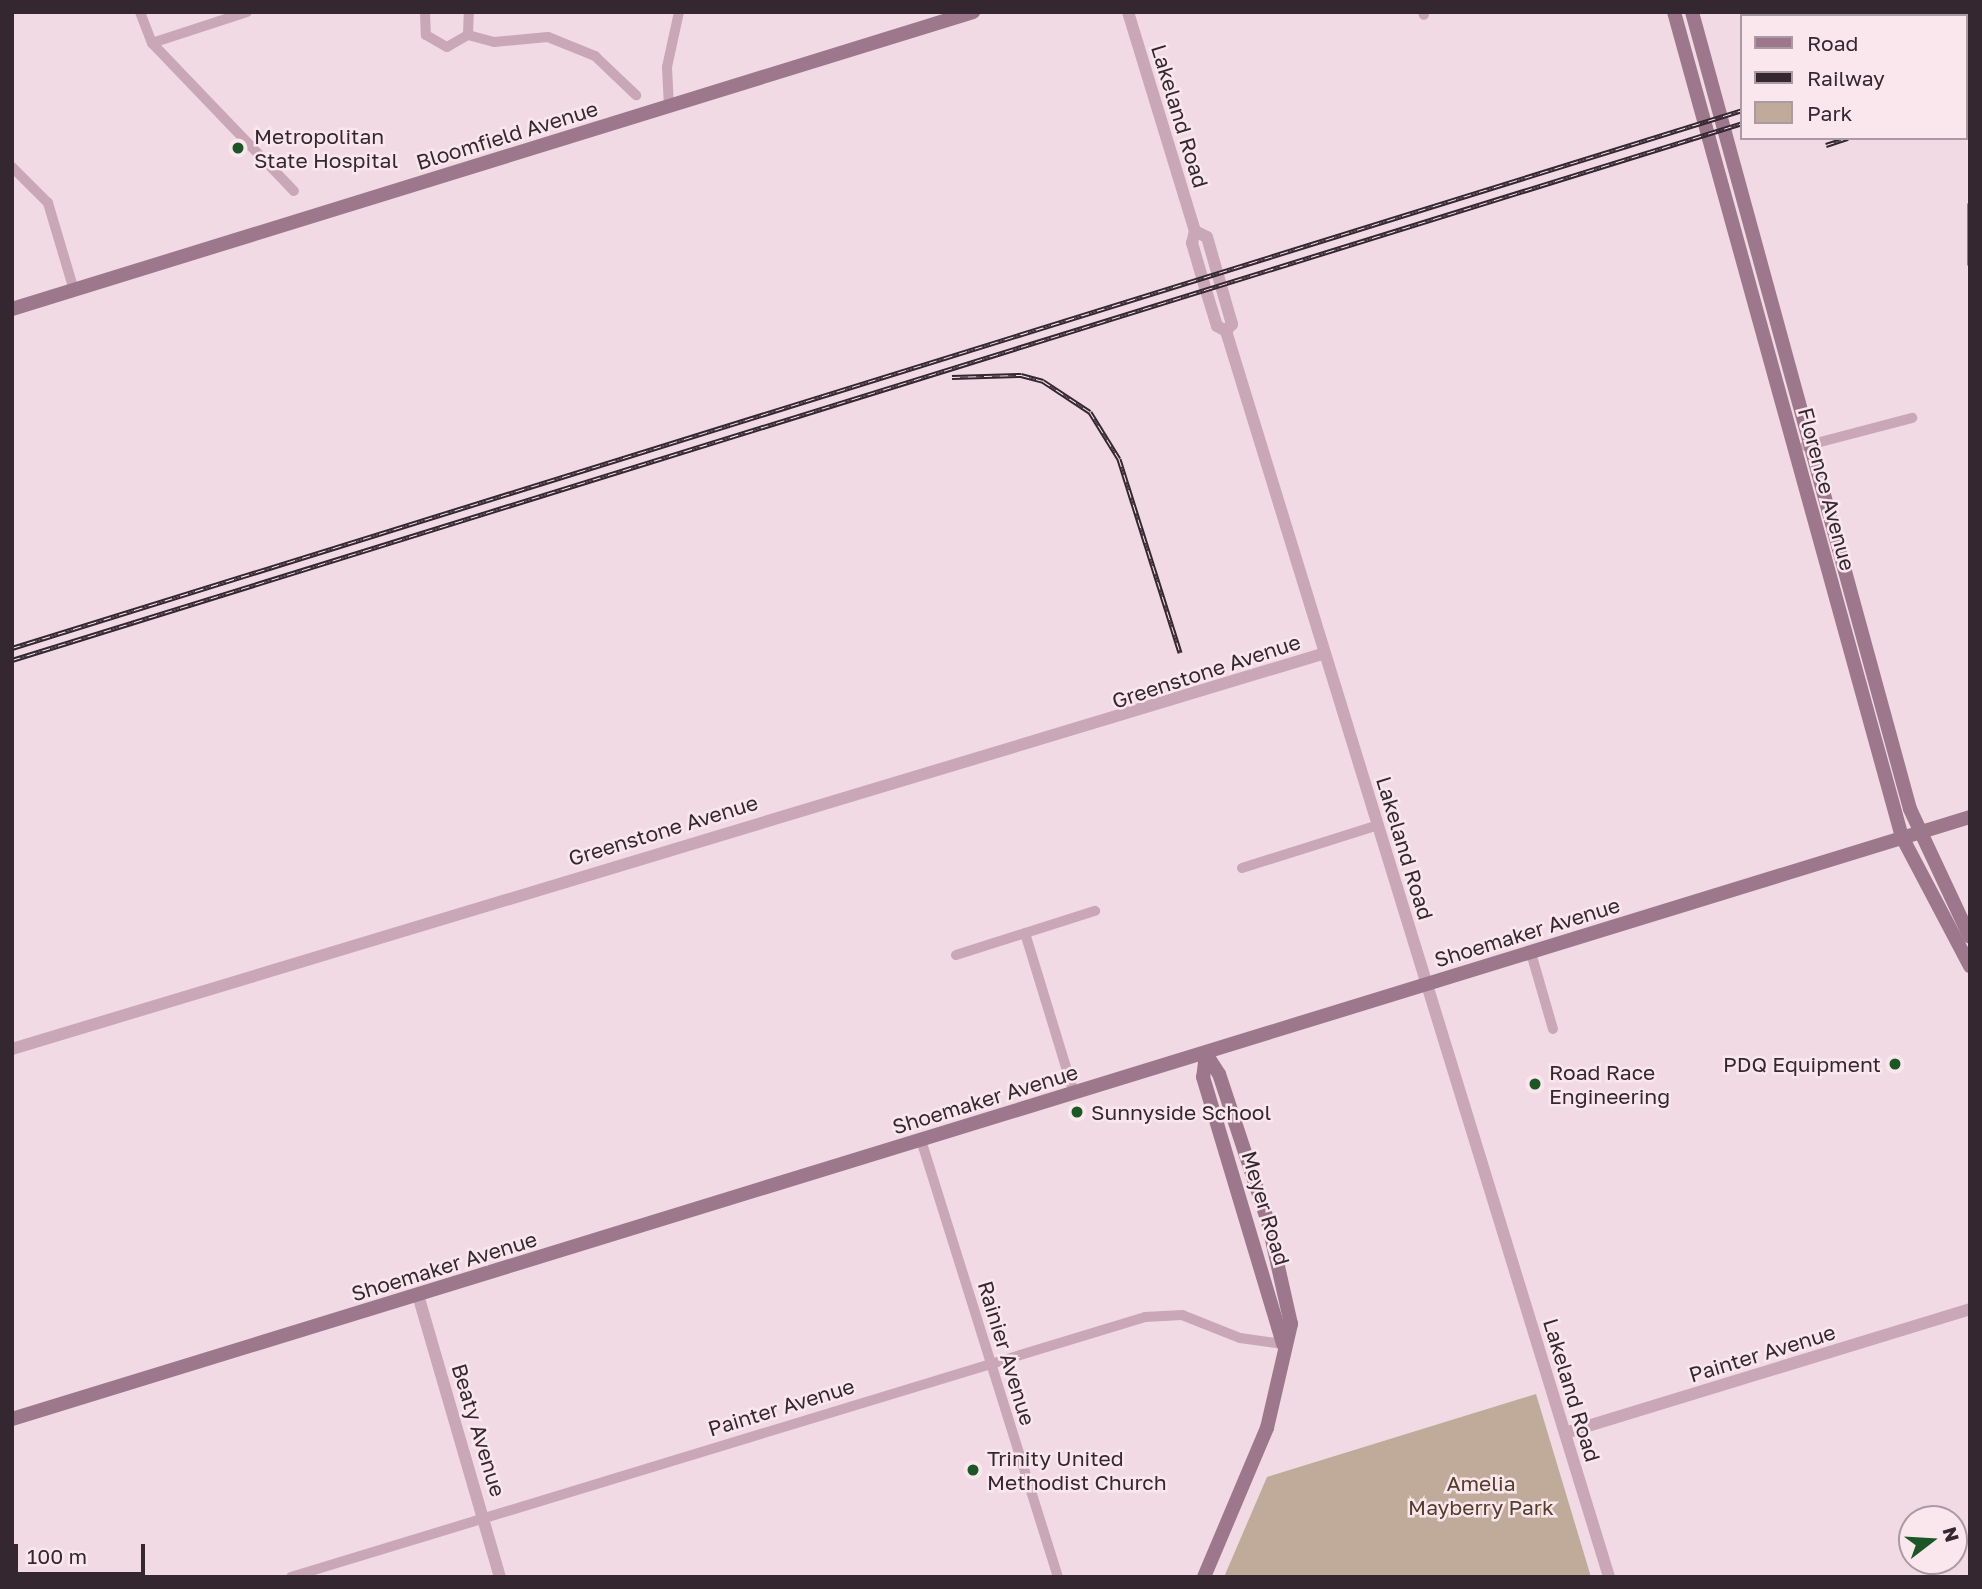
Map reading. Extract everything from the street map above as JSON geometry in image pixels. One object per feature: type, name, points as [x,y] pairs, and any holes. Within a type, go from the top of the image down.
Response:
[{"type":"main road","name":"Bloomfield Avenue","points":[[12,309],[973,12]]},
{"type":"main road","name":"Florence Avenue","points":[[1674,12],[1794,449],[1864,675],[1918,832],[1970,937]]},
{"type":"main road","name":"Florence Avenue","points":[[1692,12],[1809,445],[1902,837],[1970,966]]},
{"type":"main road","name":"Shoemaker Avenue","points":[[12,1419],[1970,817]]},
{"type":"main road","name":"Meyer Road","points":[[1204,1577],[1267,1428],[1283,1344],[1291,1324],[1268,1222],[1219,1074],[1206,1054]]},
{"type":"main road","name":"Meyer Road","points":[[1206,1054],[1202,1077],[1251,1225],[1283,1344]]},
{"type":"main road","points":[[1251,1225],[1268,1222]]},
{"type":"street","points":[[140,12],[152,43],[294,191]]},
{"type":"street","points":[[152,43],[247,12]]},
{"type":"street","points":[[425,12],[426,35],[439,46],[455,46],[468,35],[468,12]]},
{"type":"street","points":[[669,107],[667,67],[679,12]]},
{"type":"street","name":"Lakeland Road","points":[[1128,12],[1195,231],[1207,237],[1232,324],[1226,331],[1609,1577]]},
{"type":"street","points":[[468,35],[494,42],[548,37],[596,55],[636,95]]},
{"type":"street","points":[[12,167],[48,203],[74,290]]},
{"type":"street","points":[[1794,449],[1912,418]]},
{"type":"street","name":"Greenstone Avenue","points":[[12,1049],[1325,653]]},
{"type":"street","points":[[1242,868],[1378,825]]},
{"type":"street","points":[[956,955],[1095,911]]},
{"type":"street","points":[[1025,933],[1074,1093]]},
{"type":"street","points":[[1531,953],[1553,1028]]},
{"type":"street","name":"Rainier Avenue","points":[[921,1140],[989,1364],[1058,1577]]},
{"type":"street","name":"Beaty Avenue","points":[[418,1296],[485,1517],[500,1577]]},
{"type":"street","name":"Painter Avenue","points":[[1565,1433],[1970,1309]]},
{"type":"street","name":"Painter Avenue","points":[[291,1577],[1157,1315],[1195,1318],[1241,1338],[1283,1344]]},
{"type":"green space","name":"Amelia Mayberry Park","points":[[1536,1394],[1591,1577],[1224,1577],[1267,1477]]},
{"type":"railway","points":[[12,648],[1741,110]]},
{"type":"railway","points":[[12,660],[1741,123]]},
{"type":"railway","points":[[1826,145],[1842,140]]},
{"type":"railway","points":[[1970,203],[1970,265]]},
{"type":"railway","points":[[952,377],[1021,375],[1043,381],[1090,412],[1119,459],[1180,653]]},
{"type":"place","name":"Metropolitan State Hospital","points":[[238,148]]},
{"type":"place","name":"PDQ Equipment","points":[[1895,1064]]},
{"type":"place","name":"Road Race Engineering","points":[[1535,1084]]},
{"type":"place","name":"Sunnyside School","points":[[1077,1112]]},
{"type":"place","name":"Trinity United Methodist Church","points":[[973,1470]]}]
